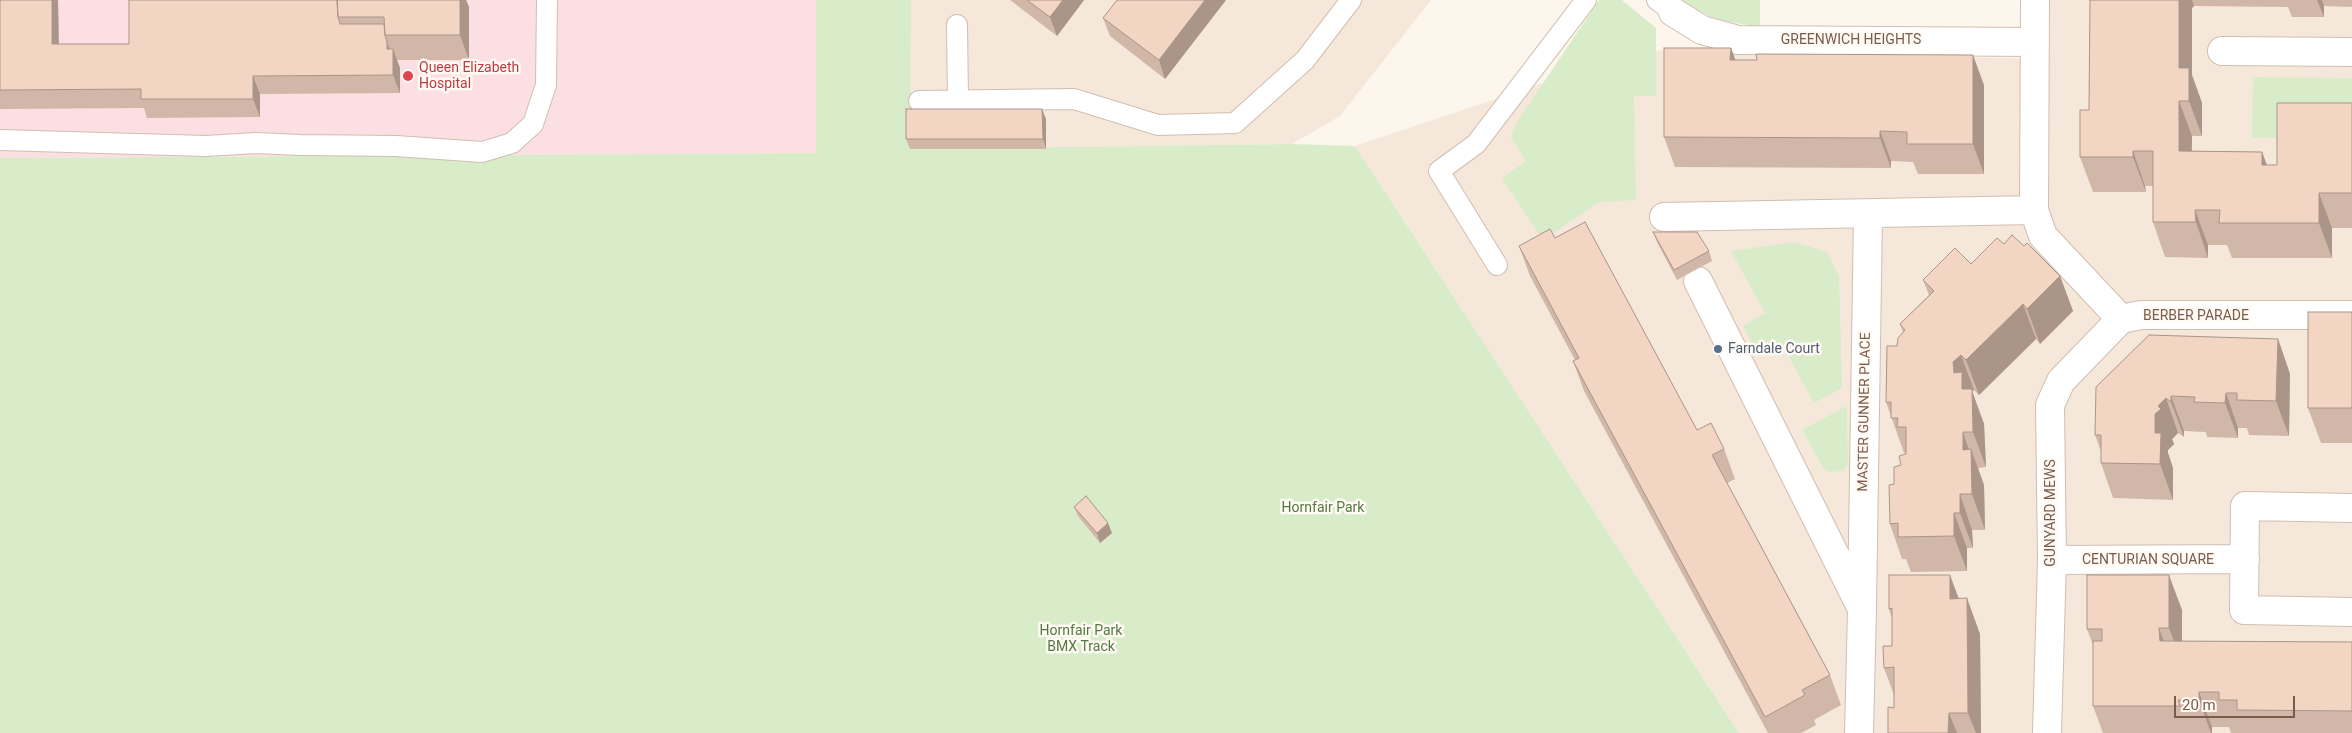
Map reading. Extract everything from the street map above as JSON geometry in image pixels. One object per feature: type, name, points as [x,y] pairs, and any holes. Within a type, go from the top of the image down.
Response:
[{"type":"street","points":[[2035,0],[2034,210],[2043,236],[2121,319]]},
{"type":"street","name":"GREENWICH HEIGHTS","points":[[1665,6],[1702,30],[1738,40],[2035,42]]},
{"type":"street","points":[[2222,51],[2352,52]]},
{"type":"street","points":[[1664,217],[2034,210]]},
{"type":"street","name":"MASTER GUNNER PLACE","points":[[1859,733],[1868,214]]},
{"type":"street","name":"MASTER GUNNER PLACE","points":[[1698,281],[1862,609]]},
{"type":"street","name":"BERBER PARADE","points":[[2121,319],[2141,315],[2352,315]]},
{"type":"street","name":"GUNYARD MEWS","points":[[2047,733],[2052,560],[2050,405],[2061,381],[2121,319]]},
{"type":"street","points":[[2352,508],[2245,506],[2244,610],[2352,612]]},
{"type":"street","name":"CENTURIAN SQUARE","points":[[2052,560],[2245,559]]},
{"type":"lane","points":[[0,140],[206,146],[256,143],[396,146],[482,152],[512,143],[532,124],[546,85],[547,0]]},
{"type":"lane","points":[[919,100],[1074,99],[1158,125],[1236,123],[1305,60],[1351,0]]},
{"type":"lane","points":[[1497,265],[1439,171],[1476,144],[1586,0]]},
{"type":"lane","points":[[957,25],[958,100]]},
{"type":"shaded area","name":"Queen Elizabeth Hospital","points":[[0,0],[816,0],[817,153],[0,158]]},
{"type":"shaded area","points":[[816,0],[1431,0],[1340,116],[1292,144],[910,149],[817,153]]},
{"type":"shaded area","points":[[2050,0],[2352,0],[2352,733],[1739,733],[1355,146],[1642,50],[2049,59]]},
{"type":"green space","points":[[816,0],[911,0],[910,149],[1292,144],[1355,146],[1739,733],[0,733],[0,158],[816,153]]},
{"type":"green space","points":[[1599,0],[1622,0],[1656,28],[1656,96],[1634,96],[1636,200],[1599,202],[1543,240],[1502,178],[1526,161],[1511,137],[1517,122]]},
{"type":"green space","points":[[1680,0],[1760,0],[1760,27],[1717,20]]},
{"type":"green space","points":[[2253,77],[2352,78],[2352,138],[2252,138]]},
{"type":"green space","points":[[1794,242],[1827,252],[1839,276],[1842,388],[1814,403],[1781,343],[1758,355],[1743,326],[1765,313],[1731,251]]},
{"type":"green space","points":[[1847,406],[1848,464],[1843,471],[1829,472],[1823,467],[1802,430]]},
{"type":"building","points":[[0,0],[52,0],[52,44],[129,44],[129,0],[337,0],[340,24],[384,24],[387,49],[393,49],[393,75],[253,76],[253,99],[141,99],[141,89],[0,90]]},
{"type":"building","points":[[337,0],[460,0],[460,35],[385,35],[384,17],[338,17]]},
{"type":"building","points":[[1027,0],[1063,0],[1050,17]]},
{"type":"building","points":[[1117,0],[1205,0],[1159,60],[1103,18]]},
{"type":"building","points":[[2090,0],[2179,0],[2179,68],[2189,68],[2189,101],[2179,101],[2179,151],[2262,152],[2262,165],[2277,165],[2277,103],[2352,103],[2352,193],[2319,193],[2319,223],[2219,223],[2220,210],[2195,210],[2196,222],[2153,222],[2153,151],[2133,151],[2133,157],[2080,157],[2080,110],[2089,110]]},
{"type":"building","points":[[1664,48],[1731,48],[1730,60],[1757,60],[1756,54],[1973,55],[1973,144],[1907,144],[1907,132],[1880,131],[1880,138],[1664,137]]},
{"type":"building","points":[[906,109],[1042,109],[1043,139],[906,139]]},
{"type":"building","points":[[1585,222],[1697,430],[1711,423],[1724,449],[1712,455],[1830,675],[1802,690],[1805,695],[1765,717],[1573,361],[1579,358],[1519,246],[1550,229],[1555,238]]},
{"type":"building","points":[[1653,232],[1697,232],[1709,251],[1674,270]]},
{"type":"building","points":[[2012,235],[2024,246],[2027,243],[2060,276],[2027,309],[2023,304],[1966,360],[1961,355],[1953,362],[1954,373],[1962,372],[1962,389],[1972,389],[1973,432],[1963,432],[1963,450],[1971,449],[1972,494],[1960,494],[1960,513],[1954,513],[1954,536],[1898,537],[1898,523],[1890,524],[1889,485],[1894,484],[1894,467],[1901,465],[1899,456],[1906,454],[1906,427],[1897,427],[1898,418],[1891,418],[1891,402],[1886,402],[1887,346],[1897,346],[1898,338],[1905,330],[1900,324],[1934,291],[1923,280],[1955,248],[1971,264],[1997,238],[2004,244]]},
{"type":"building","points":[[2308,312],[2352,312],[2352,408],[2308,408]]},
{"type":"building","points":[[2149,335],[2278,339],[2276,401],[2237,400],[2237,393],[2226,393],[2225,403],[2194,402],[2195,397],[2171,396],[2171,402],[2166,398],[2158,406],[2161,409],[2155,414],[2155,433],[2161,433],[2160,464],[2101,463],[2101,435],[2095,435],[2096,387]]},
{"type":"building","points":[[1086,496],[1108,523],[1097,533],[1074,507]]},
{"type":"building","points":[[1889,575],[1950,575],[1950,599],[1967,598],[1968,713],[1949,713],[1948,733],[1888,733],[1888,707],[1894,708],[1894,667],[1884,668],[1883,646],[1892,646],[1892,608],[1889,609]]},
{"type":"building","points":[[2087,575],[2169,575],[2169,628],[2159,628],[2160,641],[2352,642],[2352,711],[2237,710],[2237,700],[2219,700],[2219,692],[2199,692],[2199,700],[2178,700],[2180,706],[2093,706],[2093,641],[2102,641],[2102,629],[2087,629]]},
{"type":"place","name":"Queen Elizabeth Hospital","points":[[408,76]]},
{"type":"place","name":"Farndale Court","points":[[1718,349]]},
{"type":"park label","name":"Hornfair Park","points":[[1323,508]]},
{"type":"park label","name":"Hornfair Park BMX Track","points":[[1081,640]]}]
